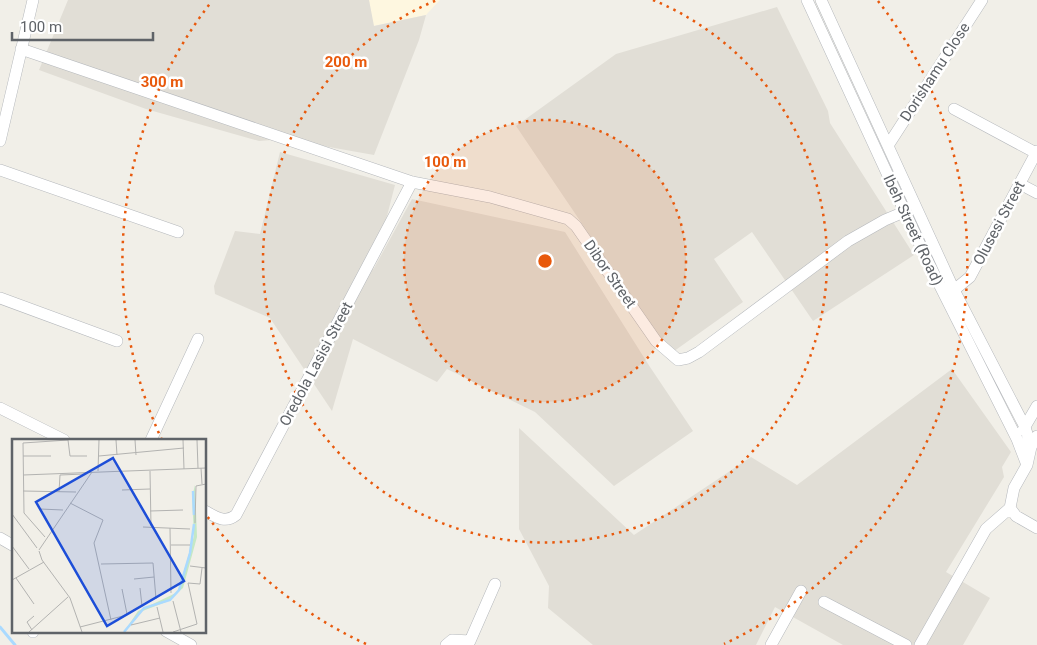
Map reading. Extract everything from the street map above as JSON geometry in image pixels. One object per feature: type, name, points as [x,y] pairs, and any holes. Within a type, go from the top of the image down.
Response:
[{"type":"street","points":[[0,141],[33,0]]},
{"type":"street","name":"Ibeh Street (Road)","points":[[808,0],[904,212],[1027,456]]},
{"type":"street","name":"Ibeh Street (Road)","points":[[820,0],[954,290],[1025,427],[1027,456]]},
{"type":"street","name":"Dorishamu Close","points":[[888,144],[982,0]]},
{"type":"street","name":"Dibor Street","points":[[22,49],[268,131],[412,182],[490,197],[568,219],[576,226],[656,340],[678,360],[688,358],[699,352],[848,241],[885,220],[904,212]]},
{"type":"street","points":[[954,109],[1037,152]]},
{"type":"street","name":"Olusesi Street","points":[[954,290],[970,277],[1037,152]]},
{"type":"street","points":[[0,170],[178,232]]},
{"type":"street","name":"Oredola Lasisi Street","points":[[206,511],[224,520],[236,515],[412,182]]},
{"type":"street","points":[[1020,184],[1037,193]]},
{"type":"street","points":[[0,298],[117,341]]},
{"type":"street","points":[[151,439],[198,339]]},
{"type":"street","points":[[1017,439],[1037,406]]},
{"type":"street","points":[[0,408],[62,439]]},
{"type":"street","points":[[920,645],[986,529],[1010,508],[1014,488],[1037,436]]},
{"type":"street","points":[[1010,508],[1016,516],[1037,528]]},
{"type":"street","points":[[0,538],[12,545]]},
{"type":"street","points":[[446,645],[452,640],[474,643],[495,584]]},
{"type":"street","points":[[771,645],[801,591]]},
{"type":"street","points":[[824,602],[906,645]]},
{"type":"street","points":[[166,645],[169,633],[191,645]]},
{"type":"shaded area","points":[[68,0],[369,0],[374,26],[426,15],[419,40],[374,155],[284,139],[259,141],[146,109],[39,70]]},
{"type":"shaded area","points":[[369,0],[440,0],[426,15],[373,26]]},
{"type":"shaded area","points":[[777,7],[828,111],[830,123],[914,255],[813,321],[752,232],[714,259],[743,302],[670,354],[516,126],[616,54]]},
{"type":"shaded area","points":[[280,152],[395,185],[373,270],[412,199],[565,232],[650,367],[693,431],[614,486],[535,412],[447,369],[437,382],[353,339],[332,411],[270,318],[215,294],[214,286],[235,231],[260,234]]},
{"type":"shaded area","points":[[952,369],[1011,452],[1002,467],[1004,477],[946,572],[990,598],[963,645],[843,645],[775,607],[756,645],[593,645],[548,608],[549,586],[519,529],[519,428],[634,535],[751,457],[797,485]]},
{"type":"waterway","points":[[0,627],[15,645]]}]
